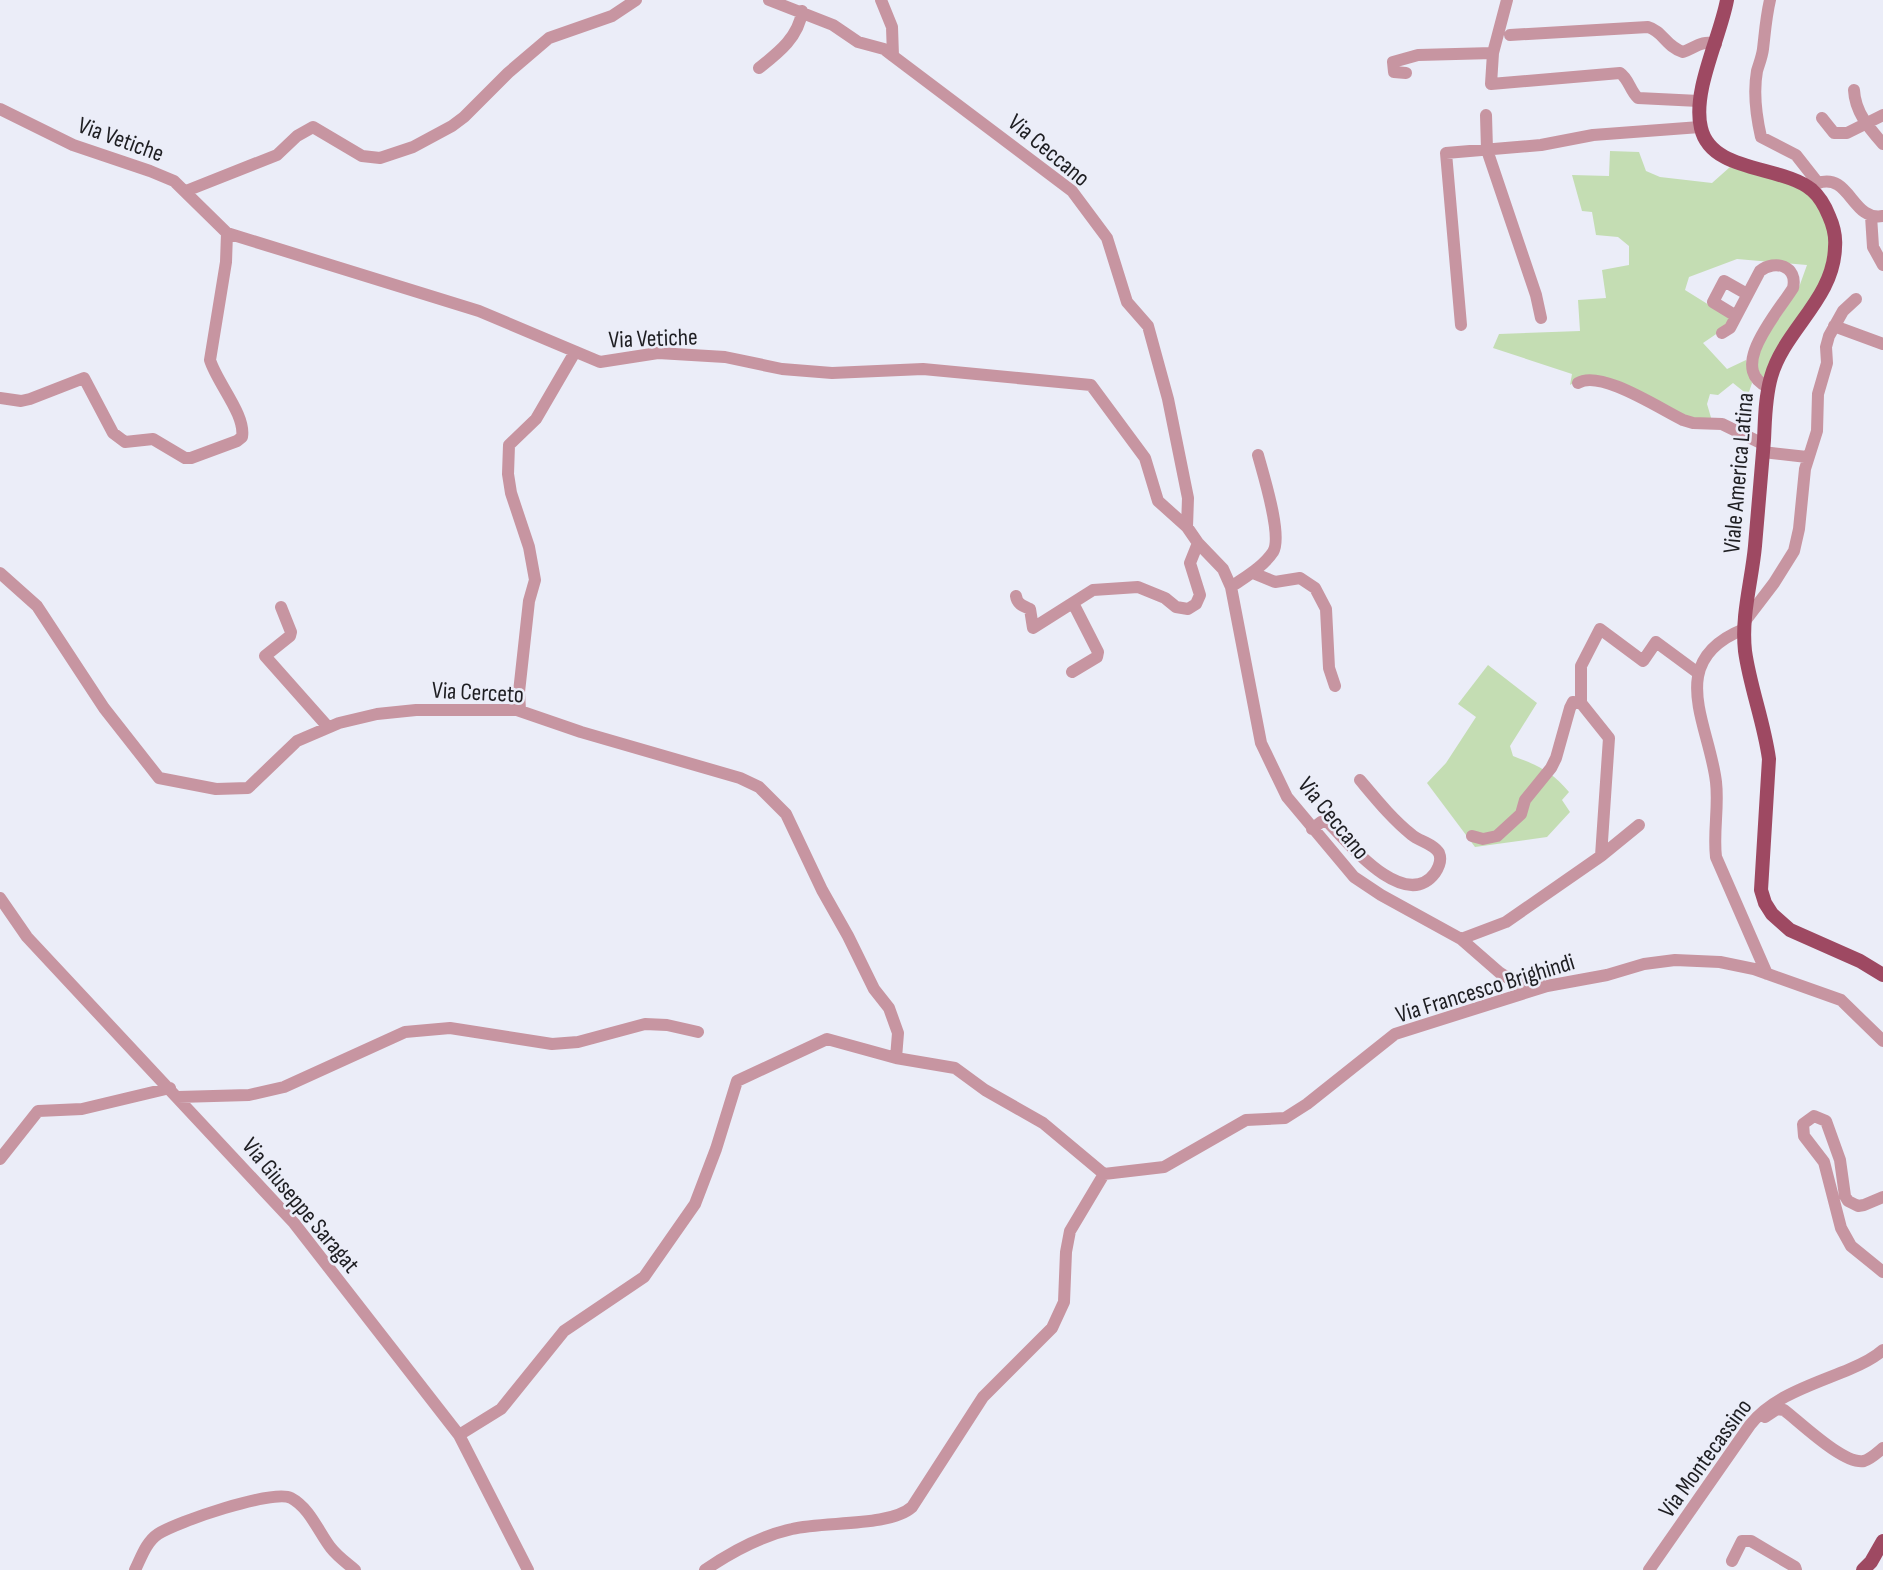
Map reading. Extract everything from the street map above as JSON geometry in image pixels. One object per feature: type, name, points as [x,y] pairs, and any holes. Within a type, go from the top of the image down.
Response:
[{"type":"main road","points":[[1727,0],[1699,101],[1700,127],[1709,144],[1719,154],[1742,164],[1814,186]]},
{"type":"main road","name":"Viale America Latina","points":[[1814,186],[1832,223],[1836,245],[1833,266],[1824,289],[1778,358],[1768,387],[1755,549],[1744,625],[1751,681],[1769,759],[1761,890],[1772,914],[1790,930],[1860,961],[1883,975]]},
{"type":"main road","points":[[1863,1570],[1883,1541]]},
{"type":"street","points":[[186,191],[277,155],[297,136],[313,127],[362,156],[380,158],[413,147],[464,117],[549,37],[612,16],[636,0]]},
{"type":"street","name":"Via Ceccano","points":[[769,0],[833,25],[858,42],[884,49],[1072,191],[1107,238],[1127,302],[1148,326],[1168,399],[1188,498],[1187,527]]},
{"type":"street","points":[[881,0],[891,27],[893,56]]},
{"type":"street","points":[[1507,0],[1493,53],[1491,84],[1620,73],[1625,76],[1638,98],[1699,101]]},
{"type":"street","points":[[1770,0],[1756,92],[1755,108],[1761,137],[1796,155],[1814,186],[1829,181],[1839,184],[1858,207],[1877,216],[1873,247],[1883,265]]},
{"type":"street","points":[[759,68],[783,49],[794,34],[802,11]]},
{"type":"street","points":[[1510,35],[1648,27],[1655,29],[1673,49],[1683,52],[1707,41],[1716,44]]},
{"type":"street","points":[[1406,73],[1394,72],[1393,62],[1418,55],[1493,53]]},
{"type":"street","points":[[1854,90],[1855,102],[1866,124],[1883,144]]},
{"type":"street","name":"Via Vetiche","points":[[0,109],[73,145],[174,181],[228,233],[479,312],[600,362],[658,353],[725,357],[782,369],[832,373],[923,369],[1091,385],[1145,458],[1158,501],[1187,527],[1223,569]]},
{"type":"street","points":[[1486,115],[1487,150],[1536,295],[1541,318]]},
{"type":"street","points":[[1822,118],[1830,130],[1838,134],[1847,133],[1883,116]]},
{"type":"street","points":[[1461,325],[1446,153],[1541,145],[1593,135],[1700,127]]},
{"type":"street","points":[[0,398],[21,401],[30,399],[84,378],[113,433],[125,442],[153,439],[179,457],[191,458],[237,441],[242,437],[241,425],[211,360],[228,233]]},
{"type":"street","points":[[1722,333],[1730,328],[1760,271],[1766,267],[1784,267],[1791,270],[1793,288],[1755,347],[1752,358],[1751,370],[1756,380],[1768,387]]},
{"type":"street","points":[[1735,316],[1713,302],[1724,281],[1747,294]]},
{"type":"street","points":[[1767,974],[1716,857],[1716,783],[1697,699],[1698,673],[1707,656],[1744,625],[1794,551],[1807,457],[1817,431],[1818,394],[1827,363],[1826,347],[1843,311],[1856,299]]},
{"type":"street","points":[[1835,326],[1883,344]]},
{"type":"street","points":[[520,710],[519,692],[535,580],[529,547],[511,493],[508,474],[509,445],[536,419],[575,352]]},
{"type":"street","points":[[1578,383],[1584,379],[1594,379],[1610,384],[1683,420],[1721,424],[1763,448],[1807,457]]},
{"type":"street","points":[[1231,587],[1252,573],[1273,551],[1276,544],[1273,518],[1258,455]]},
{"type":"street","points":[[1016,596],[1021,606],[1030,609],[1033,628],[1093,590],[1138,587],[1164,598],[1176,607],[1188,609],[1196,604],[1200,594],[1190,563],[1198,543]]},
{"type":"street","name":"Via Ceccano","points":[[1223,569],[1231,587],[1261,743],[1287,797],[1354,877],[1461,939],[1507,978],[1515,982],[1547,986]]},
{"type":"street","name":"Via Cerceto","points":[[0,573],[37,606],[104,708],[159,778],[216,789],[248,788],[296,741],[328,727],[377,714],[416,710],[520,710],[592,735],[740,778],[759,787],[786,814],[874,989],[889,1008],[898,1033],[896,1058]]},
{"type":"street","points":[[1252,573],[1275,582],[1300,578],[1315,588],[1326,609],[1329,668],[1335,686]]},
{"type":"street","points":[[1072,672],[1097,657],[1098,652],[1073,603]]},
{"type":"street","points":[[281,607],[291,632],[290,636],[265,656],[328,727]]},
{"type":"street","points":[[1601,856],[1609,738],[1581,703],[1581,666],[1600,629],[1643,661],[1657,642],[1698,673]]},
{"type":"street","points":[[1472,836],[1483,839],[1497,836],[1521,814],[1525,800],[1556,758],[1573,702],[1581,703]]},
{"type":"street","points":[[1312,829],[1326,821],[1359,856],[1394,880],[1415,885],[1431,878],[1440,864],[1440,854],[1397,822],[1360,780]]},
{"type":"street","points":[[1461,939],[1506,922],[1601,856],[1639,825]]},
{"type":"street","name":"Via Giuseppe Saragat","points":[[0,898],[27,937],[294,1223],[459,1435],[528,1570]]},
{"type":"street","name":"Via Francesco Brighindi","points":[[1104,1174],[1164,1167],[1246,1121],[1285,1118],[1307,1104],[1395,1034],[1547,986],[1607,975],[1644,964],[1675,960],[1728,962],[1767,974],[1841,1000],[1883,1041]]},
{"type":"street","points":[[0,1159],[38,1111],[82,1110],[174,1093],[249,1095],[284,1087],[405,1032],[450,1027],[551,1044],[579,1042],[645,1024],[667,1025],[698,1032]]},
{"type":"street","points":[[459,1435],[501,1409],[564,1331],[644,1277],[695,1204],[716,1149],[737,1081],[827,1039],[896,1058],[955,1068],[985,1090],[1044,1123],[1104,1174],[1070,1231],[1066,1252],[1064,1302],[1052,1328],[983,1397],[912,1507],[904,1514],[877,1520],[790,1529],[748,1545],[705,1570]]},
{"type":"street","points":[[1883,1198],[1858,1206],[1848,1201],[1840,1160],[1826,1121],[1814,1116],[1803,1124],[1804,1136],[1824,1163],[1841,1228],[1852,1246],[1883,1272]]},
{"type":"street","name":"Via Montecassino","points":[[1649,1570],[1750,1425],[1771,1404],[1870,1360],[1883,1350]]},
{"type":"street","points":[[1750,1425],[1755,1425],[1770,1412],[1784,1410],[1847,1457],[1868,1460],[1883,1448]]},
{"type":"street","points":[[135,1570],[148,1544],[159,1533],[219,1510],[261,1498],[282,1496],[298,1503],[331,1548],[355,1570]]},
{"type":"street","points":[[1732,1561],[1742,1541],[1751,1541],[1796,1570]]},
{"type":"green space","points":[[1610,151],[1639,152],[1646,171],[1660,177],[1712,183],[1730,167],[1775,178],[1812,195],[1826,217],[1831,239],[1823,280],[1763,378],[1755,365],[1765,339],[1798,290],[1807,265],[1737,259],[1689,277],[1685,290],[1730,318],[1728,326],[1703,343],[1727,369],[1746,360],[1752,383],[1748,395],[1733,383],[1718,395],[1710,394],[1707,404],[1712,421],[1700,421],[1582,377],[1570,385],[1572,374],[1493,348],[1499,334],[1580,331],[1578,300],[1606,298],[1602,270],[1629,265],[1629,246],[1618,237],[1596,235],[1592,212],[1582,211],[1572,175],[1609,176]]},
{"type":"green space","points":[[1488,665],[1537,703],[1510,746],[1513,756],[1544,770],[1556,779],[1569,792],[1562,800],[1570,812],[1547,837],[1475,847],[1427,783],[1446,763],[1476,717],[1458,704]]}]
